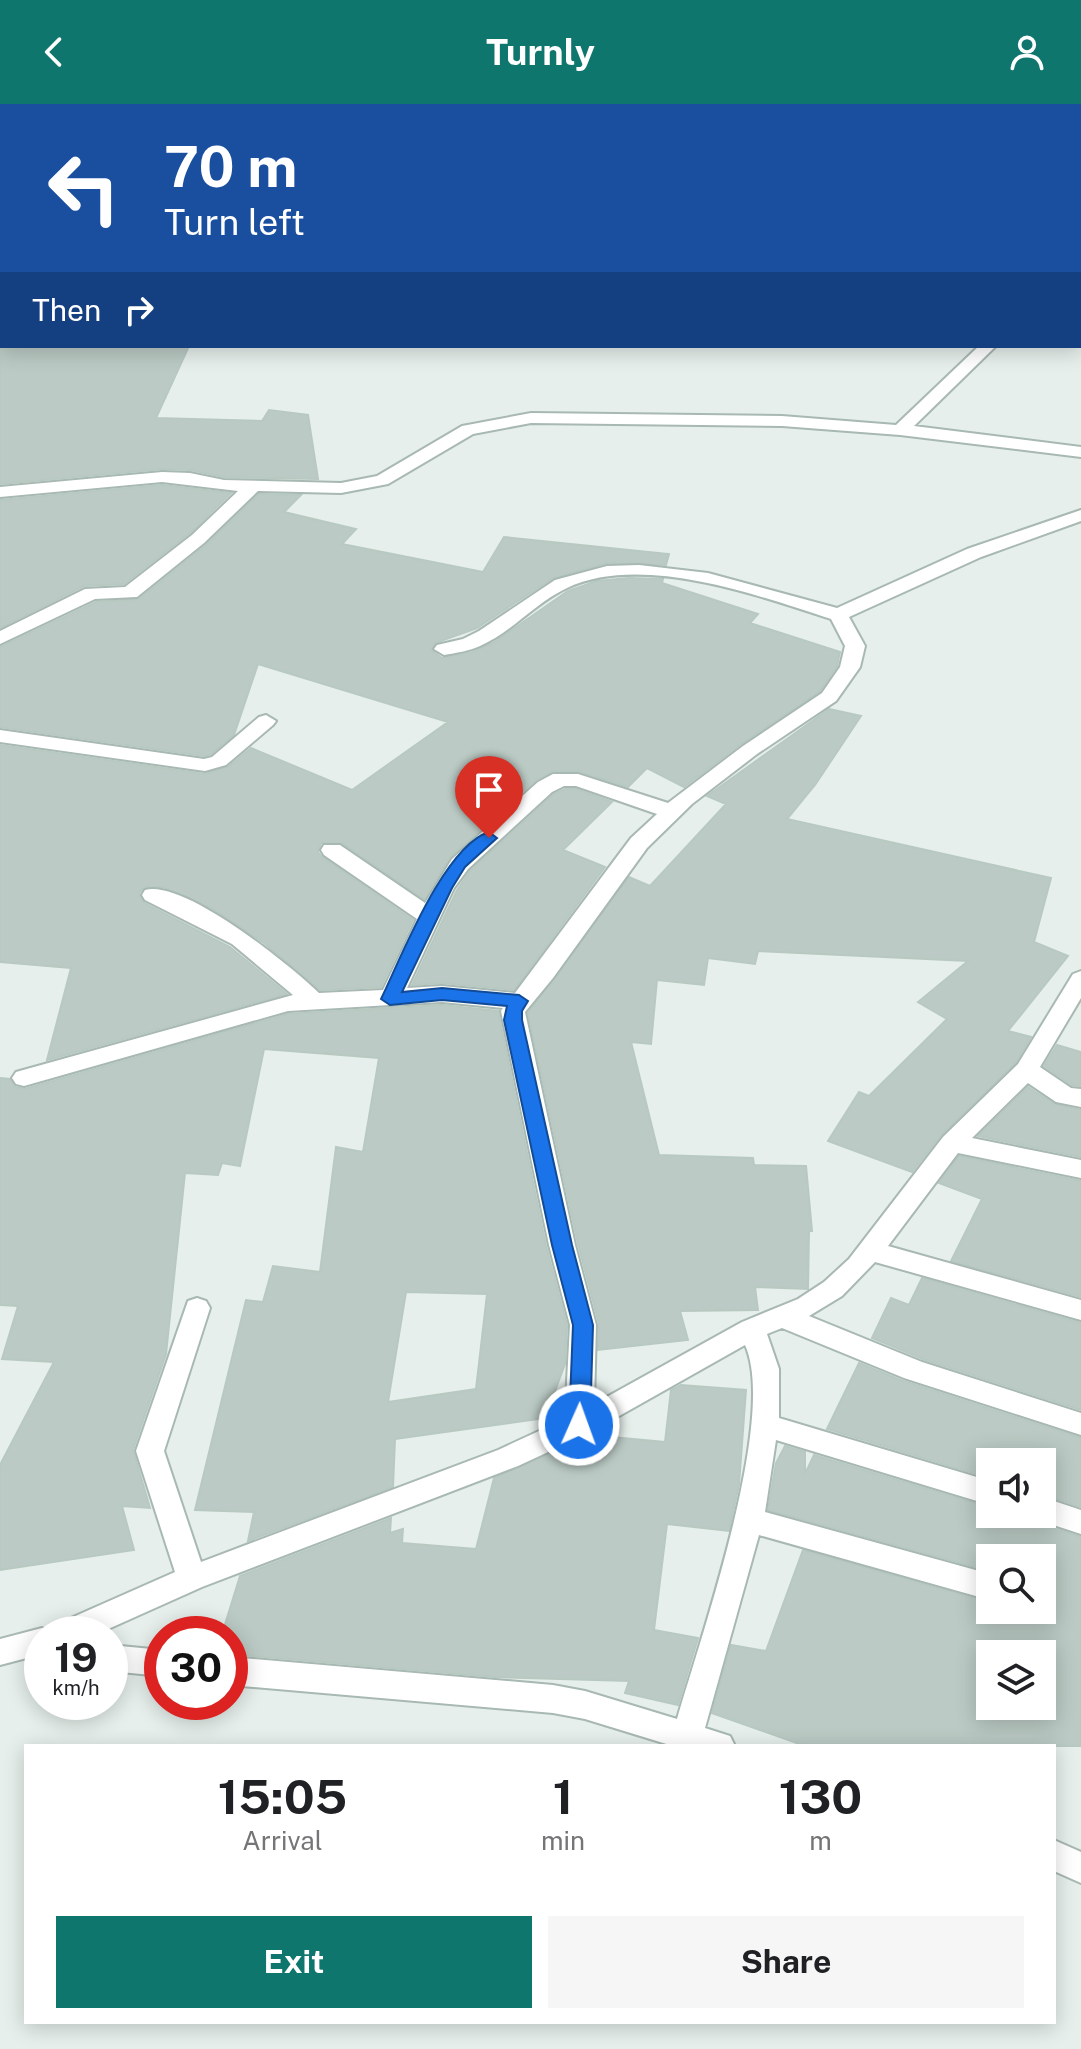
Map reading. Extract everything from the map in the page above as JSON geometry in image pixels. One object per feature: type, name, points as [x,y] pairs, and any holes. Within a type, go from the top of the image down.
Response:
[{"type":"street","points":[[900,430],[986,348]]},
{"type":"street","points":[[0,492],[162,477],[253,486],[341,488],[382,480],[468,430],[531,418],[782,421],[900,430],[1081,452]]},
{"type":"street","points":[[0,638],[92,593],[130,593],[198,539],[253,486]]},
{"type":"street","points":[[444,649],[471,643],[547,592],[576,578],[631,571],[692,576],[838,615],[974,553],[1081,515]]},
{"type":"street","points":[[579,1425],[583,1325],[562,1245],[513,1011],[545,973],[639,843],[669,811],[750,750],[829,697],[850,667],[855,646],[838,615]]},
{"type":"street","points":[[0,736],[205,765],[219,761],[266,721]]},
{"type":"street","points":[[390,999],[444,887],[460,864],[553,781],[578,780],[669,811]]},
{"type":"street","points":[[332,850],[430,917]]},
{"type":"street","points":[[153,895],[239,937],[275,962],[314,1002]]},
{"type":"street","points":[[106,1616],[192,1578],[508,1458],[579,1425],[751,1329],[807,1306],[833,1289],[870,1251],[952,1143],[1026,1070],[1081,979]]},
{"type":"street","points":[[24,1078],[288,1003],[442,994],[519,1001]]},
{"type":"street","points":[[1026,1070],[1065,1096],[1081,1098]]},
{"type":"street","points":[[952,1143],[1081,1169]]},
{"type":"street","points":[[870,1251],[1081,1310]]},
{"type":"street","points":[[192,1578],[150,1451],[197,1308]]},
{"type":"street","points":[[781,1316],[914,1370],[1081,1424]]},
{"type":"street","points":[[687,1737],[749,1520],[765,1425],[765,1369],[751,1329]]},
{"type":"street","points":[[765,1425],[976,1489]]},
{"type":"street","points":[[1056,1514],[1081,1522]]},
{"type":"street","points":[[749,1520],[976,1583]]},
{"type":"street","points":[[248,1673],[553,1699],[585,1705],[712,1744]]},
{"type":"street","points":[[1056,1856],[1081,1868]]},
{"type":"building","points":[[0,348],[188,348],[156,418],[262,421],[269,410],[308,415],[318,479],[224,477],[191,470],[162,469],[0,484]]},
{"type":"building","points":[[162,485],[231,493],[190,533],[124,584],[84,586],[0,628],[0,500]]},
{"type":"building","points":[[259,494],[301,495],[284,512],[356,529],[342,544],[483,572],[504,537],[669,554],[666,565],[607,563],[553,578],[477,628],[435,643],[431,650],[442,658],[472,652],[493,643],[568,591],[597,581],[629,578],[663,579],[662,583],[758,614],[750,623],[840,652],[837,666],[820,691],[684,787],[647,768],[628,787],[578,771],[553,771],[537,779],[450,857],[424,899],[342,843],[321,843],[318,852],[322,857],[413,920],[381,987],[320,990],[264,943],[211,908],[163,887],[145,887],[139,893],[144,903],[230,947],[287,994],[47,1060],[71,968],[0,962],[0,745],[205,774],[228,767],[251,748],[352,790],[448,722],[258,664],[234,735],[204,756],[0,727],[0,647],[96,602],[139,599],[206,545]]},
{"type":"building","points":[[829,709],[861,716],[815,785],[787,819],[1051,878],[1034,942],[1068,956],[1008,1031],[1031,1037],[1016,1062],[941,1135],[912,1172],[828,1141],[859,1092],[869,1096],[947,1019],[918,1002],[968,961],[758,951],[755,964],[708,958],[704,985],[657,980],[651,1044],[631,1042],[659,1155],[753,1158],[754,1165],[806,1166],[812,1231],[809,1231],[808,1289],[755,1287],[758,1310],[680,1311],[688,1340],[598,1350],[599,1324],[578,1244],[528,1013],[629,877],[650,886],[726,804],[707,796]]},
{"type":"building","points":[[565,789],[576,789],[612,802],[563,850],[605,867],[514,990],[442,983],[412,985],[457,890],[470,871],[554,794]]},
{"type":"building","points":[[442,1005],[498,1011],[546,1246],[567,1325],[565,1364],[545,1418],[395,1439],[393,1487],[248,1541],[254,1512],[195,1510],[246,1300],[263,1302],[273,1266],[320,1272],[336,1147],[363,1152],[379,1058],[264,1049],[240,1166],[222,1163],[218,1175],[185,1173],[166,1354],[133,1450],[150,1508],[122,1506],[134,1550],[0,1570],[0,1465],[54,1362],[2,1359],[18,1306],[0,1305],[0,1078],[10,1079],[15,1087],[25,1089],[288,1014]],"holes":[[[406,1292],[487,1294],[476,1389],[388,1402]]]},
{"type":"building","points":[[1057,1045],[1081,1052],[1081,1086],[1072,1085],[1044,1066]]},
{"type":"building","points":[[1028,1087],[1054,1104],[1081,1110],[1081,1157],[978,1136]]},
{"type":"building","points":[[959,1156],[1081,1181],[1081,1297],[951,1261],[982,1199],[939,1183]]},
{"type":"building","points":[[922,1278],[1081,1323],[1081,1410],[923,1359],[872,1338],[891,1298],[909,1305]]},
{"type":"building","points":[[859,1363],[903,1381],[1081,1438],[1081,1507],[1056,1499],[1056,1448],[976,1448],[976,1474],[827,1429]]},
{"type":"building","points":[[681,1385],[746,1390],[739,1484],[729,1531],[667,1524],[654,1630],[698,1638],[678,1705],[625,1693],[629,1681],[495,1677],[248,1656],[248,1616],[228,1616],[240,1576],[391,1518],[390,1533],[403,1529],[402,1543],[476,1549],[494,1478],[591,1435],[665,1442],[671,1390]]},
{"type":"building","points":[[785,1446],[805,1452],[805,1474],[814,1455],[976,1504],[976,1528],[1053,1528],[1081,1537],[1081,1746],[799,1744],[712,1713],[731,1645],[766,1651],[803,1550],[976,1599],[976,1624],[1056,1624],[1056,1544],[976,1544],[976,1567],[768,1510],[776,1463]]},
{"type":"route","points":[[489,838],[460,864],[444,887],[390,999],[442,994],[519,1001],[513,1011],[513,1020],[562,1245],[583,1325],[579,1425]]}]
